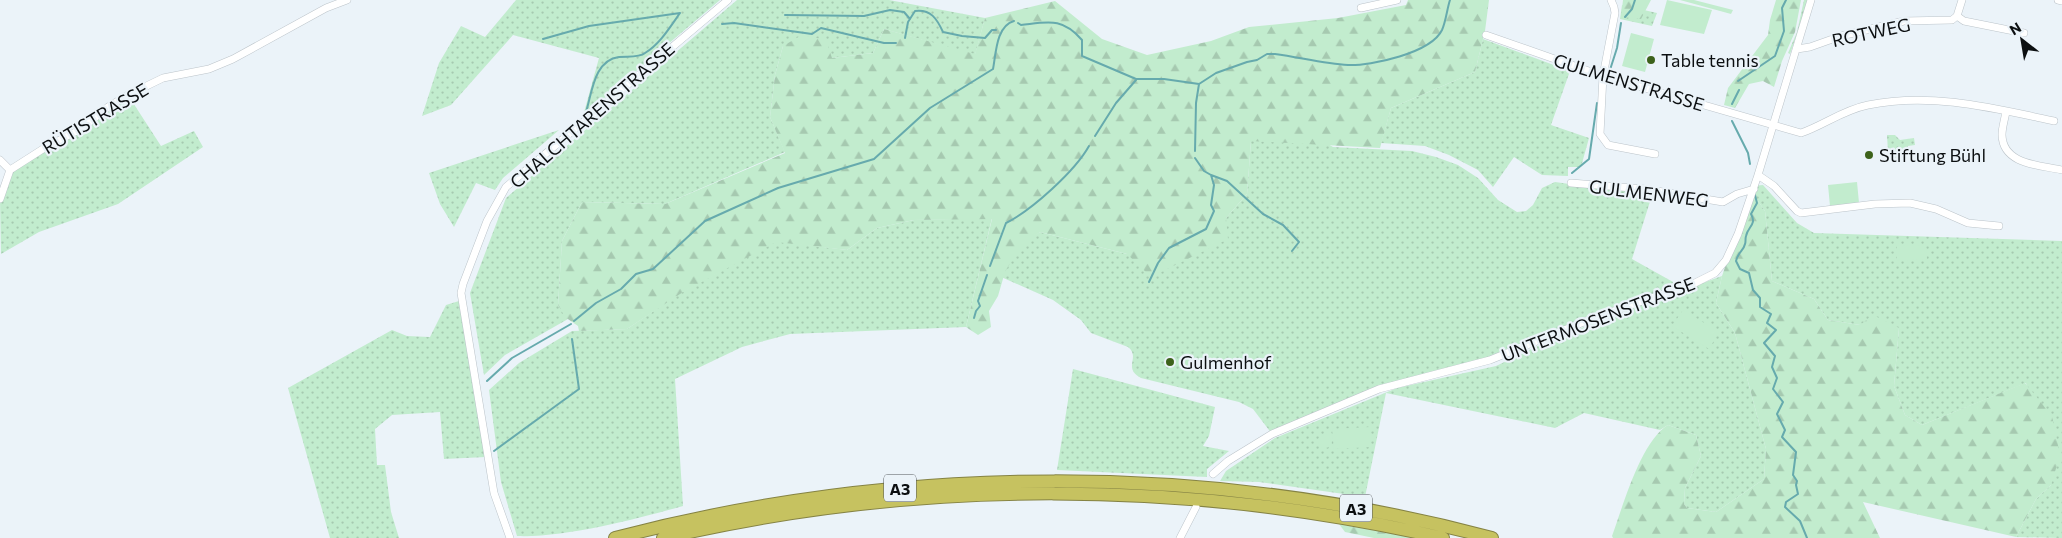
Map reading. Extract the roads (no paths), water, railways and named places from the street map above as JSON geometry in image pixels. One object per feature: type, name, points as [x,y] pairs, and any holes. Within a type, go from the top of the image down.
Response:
[{"type":"highway","name":"A3","points":[[616,538],[731,512],[834,496],[956,484],[1068,482],[1173,486],[1292,498],[1383,513],[1492,538]]},
{"type":"highway","name":"A3","points":[[663,538],[764,518],[858,504],[959,496],[1047,493],[1141,495],[1240,503],[1338,517],[1444,538]]},
{"type":"street","name":"RÜTISTRASSE","points":[[10,170],[46,147],[81,129],[108,107],[148,84],[163,78],[209,69],[233,60],[326,8],[347,0]]},
{"type":"street","name":"CHALCHTARENSTRASSE","points":[[510,538],[494,493],[461,293],[487,221],[495,205],[512,182],[728,0]]},
{"type":"street","points":[[1361,8],[1397,0]]},
{"type":"street","points":[[1611,0],[1615,13],[1603,76],[1600,134],[1608,145],[1655,154]]},
{"type":"street","name":"UNTERMOSENSTRASSE","points":[[1213,474],[1228,461],[1272,434],[1379,389],[1490,360],[1715,273],[1726,260],[1738,234],[1754,189],[1811,0]]},
{"type":"street","points":[[1962,0],[1958,16],[1964,21],[2024,33]]},
{"type":"street","points":[[2058,0],[2062,1]]},
{"type":"street","name":"ROTWEG","points":[[1797,49],[1810,47],[1841,36],[1904,22],[1944,22],[1958,16]]},
{"type":"street","name":"GULMENSTRASSE","points":[[1486,35],[1603,76],[1801,133],[1817,128],[1843,112],[1867,105],[1926,99],[1951,101],[2054,121]]},
{"type":"street","points":[[2006,111],[2002,134],[2004,145],[2011,155],[2020,161],[2062,170]]},
{"type":"street","points":[[0,160],[10,170],[0,199]]},
{"type":"street","points":[[1758,175],[1774,186],[1801,213],[1875,204],[1910,203],[1936,209],[1968,223],[2000,226]]},
{"type":"street","name":"GULMENWEG","points":[[1571,184],[1645,189],[1723,202],[1737,194],[1754,189]]},
{"type":"street","points":[[1180,538],[1196,507]]},
{"type":"waterway","points":[[1018,23],[1021,25],[1047,22],[1061,24],[1082,40],[1082,56],[1136,79],[1164,79],[1199,84],[1216,73],[1257,60],[1267,54],[1348,65],[1371,63],[1400,56],[1426,45],[1436,38],[1442,30],[1450,0]]},
{"type":"waterway","points":[[1625,17],[1632,9],[1635,0]]},
{"type":"waterway","points":[[1738,81],[1775,56],[1784,31],[1782,8],[1786,0]]},
{"type":"waterway","points":[[785,15],[864,16],[890,10],[904,12],[910,19]]},
{"type":"waterway","points":[[905,38],[908,22],[915,11],[929,13],[943,32],[985,38],[992,30],[996,30]]},
{"type":"waterway","points":[[543,39],[589,26],[680,13]]},
{"type":"waterway","points":[[586,112],[595,78],[604,64],[611,59],[645,53],[660,40],[680,13]]},
{"type":"waterway","points":[[574,321],[596,303],[621,289],[636,274],[653,269],[705,221],[778,188],[874,159],[930,108],[993,69],[1000,34],[1008,24],[1014,21]]},
{"type":"waterway","points":[[722,24],[734,23],[812,34],[821,28],[884,43],[896,43]]},
{"type":"waterway","points":[[1609,73],[1617,48],[1621,23]]},
{"type":"waterway","points":[[1095,136],[1116,103],[1136,80]]},
{"type":"waterway","points":[[1195,151],[1196,103],[1199,84]]},
{"type":"waterway","points":[[1732,104],[1739,90]]},
{"type":"waterway","points":[[1572,173],[1589,159],[1597,103]]},
{"type":"waterway","points":[[1732,121],[1748,153],[1750,164]]},
{"type":"waterway","points":[[990,266],[1006,223],[1028,209],[1052,189],[1074,167],[1089,146]]},
{"type":"waterway","points":[[1149,282],[1158,263],[1169,248],[1206,229],[1214,211],[1211,205],[1214,185],[1211,175],[1204,171],[1195,158]]},
{"type":"waterway","points":[[1211,175],[1227,181],[1263,214],[1283,225],[1299,242],[1292,251]]},
{"type":"waterway","points":[[1755,195],[1757,203],[1751,214],[1753,223],[1736,261],[1740,269],[1749,273],[1753,290],[1760,298],[1760,307],[1771,314],[1767,323],[1776,330],[1764,343],[1775,356],[1772,367],[1777,378],[1773,389],[1783,402],[1777,414],[1785,430],[1782,437],[1796,452],[1793,475],[1797,481],[1798,494],[1786,502],[1785,507],[1800,521],[1807,538]]},
{"type":"waterway","points":[[974,318],[980,306],[978,301],[987,275]]},
{"type":"waterway","points":[[487,381],[512,358],[571,324]]},
{"type":"waterway","points":[[494,451],[579,389],[572,339]]},
{"type":"place","name":"Table tennis","points":[[1651,60]]},
{"type":"place","name":"Stiftung Bühl","points":[[1869,155]]},
{"type":"place","name":"Gulmenhof","points":[[1170,362]]}]
